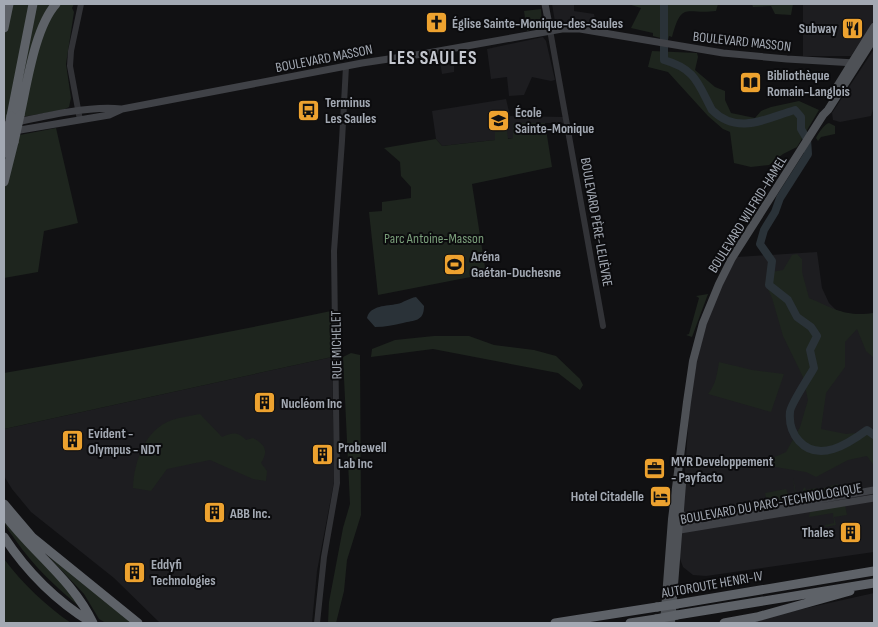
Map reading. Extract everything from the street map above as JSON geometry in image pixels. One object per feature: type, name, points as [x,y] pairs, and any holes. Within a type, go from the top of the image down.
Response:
[{"type":"highway","points":[[4,28],[9,4]]},
{"type":"highway","points":[[16,115],[33,4]]},
{"type":"highway","points":[[4,153],[41,33],[50,10],[56,4]]},
{"type":"highway","points":[[4,182],[8,139]]},
{"type":"highway","points":[[4,504],[32,537],[138,623]]},
{"type":"highway","points":[[4,514],[29,544],[72,589],[87,611],[92,623]]},
{"type":"highway","points":[[4,537],[41,584],[66,606],[92,623]]},
{"type":"highway","name":"AUTOROUTE HENRI-IV","points":[[555,623],[874,571]]},
{"type":"highway","points":[[724,623],[756,617],[874,584]]},
{"type":"highway","name":"AUTOROUTE HENRI-IV","points":[[630,623],[660,621],[677,615],[874,584]]},
{"type":"main road","name":"BOULEVARD PÈRE-LELIÈVRE","points":[[546,4],[550,30]]},
{"type":"main road","name":"BOULEVARD WILFRID-HAMEL","points":[[671,623],[682,449],[692,361],[709,306],[732,258],[828,110],[874,27]]},
{"type":"main road","name":"BOULEVARD MASSON","points":[[79,116],[109,115],[122,109],[346,66],[562,28],[729,54],[855,63]]},
{"type":"main road","name":"BOULEVARD WILFRID-HAMEL","points":[[855,63],[874,38]]},
{"type":"main road","points":[[4,125],[79,116]]},
{"type":"main road","points":[[8,139],[79,116]]},
{"type":"main road","name":"BOULEVARD WILFRID-HAMEL","points":[[660,621],[680,512],[682,449]]},
{"type":"main road","name":"BOULEVARD DU PARC-TECHNOLOGIQUE","points":[[676,528],[703,520],[874,490]]},
{"type":"main road","name":"BOULEVARD DU PARC-TECHNOLOGIQUE","points":[[676,528],[874,498]]},
{"type":"main road","name":"BOULEVARD DU PARC-TECHNOLOGIQUE","points":[[680,512],[685,518],[703,520]]},
{"type":"street","points":[[79,116],[70,66],[71,51],[81,4]]},
{"type":"street","name":"BOULEVARD PÈRE-LELIÈVRE","points":[[550,30],[604,326]]},
{"type":"street","name":"RUE MICHELET","points":[[317,623],[322,565],[337,483],[334,251],[346,66]]},
{"type":"shaded area","points":[[552,4],[574,4],[574,11],[594,14],[597,28],[558,24],[555,22]]},
{"type":"shaded area","points":[[803,4],[874,4],[874,21],[851,56],[803,56]]},
{"type":"shaded area","points":[[543,37],[546,41],[555,80],[551,81],[532,77],[524,95],[509,96],[507,77],[491,79],[487,49]]},
{"type":"shaded area","points":[[874,49],[874,106],[871,116],[840,122],[833,120],[832,113]]},
{"type":"shaded area","points":[[454,53],[454,72],[442,74],[439,56]]},
{"type":"shaded area","name":"École Sainte-Monique","points":[[506,99],[510,116],[563,117],[566,123],[513,123],[513,138],[442,146],[436,139],[432,111]]},
{"type":"shaded area","points":[[817,252],[822,288],[829,303],[836,310],[857,316],[874,313],[874,552],[706,576],[693,575],[683,567],[679,556],[693,379],[708,320],[724,280],[737,257]]},
{"type":"shaded area","points":[[416,297],[424,306],[424,311],[420,318],[414,321],[375,327],[367,318],[375,308]]},
{"type":"shaded area","points":[[332,357],[334,482],[317,571],[312,623],[160,623],[114,578],[31,512],[4,476],[4,429]]},
{"type":"shaded area","points":[[874,593],[874,623],[733,623],[762,618]]},
{"type":"green space","points":[[4,4],[74,4],[66,64],[71,98],[69,107],[63,110],[4,120]]},
{"type":"green space","points":[[628,4],[718,4],[716,11],[692,11],[682,14],[672,37],[669,36],[668,40],[653,36],[653,33],[631,28],[641,8]]},
{"type":"green space","points":[[752,4],[793,4],[791,15],[775,14],[771,6],[753,7]]},
{"type":"green space","points":[[541,9],[542,25],[527,31],[524,11]]},
{"type":"green space","points":[[652,51],[697,53],[695,70],[715,87],[725,91],[725,100],[731,113],[755,118],[761,111],[771,107],[799,101],[819,110],[797,147],[783,154],[769,165],[751,167],[734,163],[730,132],[723,129],[708,116],[668,72],[648,67]]},
{"type":"green space","name":"Parc Antoine-Masson","points":[[513,123],[545,123],[552,167],[472,184],[486,274],[378,295],[369,212],[382,211],[382,202],[411,198],[411,187],[401,176],[400,162],[384,148],[436,139],[442,146],[495,140],[495,132],[507,131],[508,139],[513,138]]},
{"type":"green space","points":[[829,123],[835,126],[835,134],[821,137],[818,141],[816,138],[818,134]]},
{"type":"green space","points":[[56,128],[78,223],[44,231],[38,272],[4,278],[4,138]]},
{"type":"green space","points":[[797,254],[802,259],[802,272],[809,298],[833,309],[848,313],[874,313],[874,358],[866,351],[857,329],[845,342],[845,367],[826,393],[821,429],[846,434],[874,431],[874,466],[867,456],[848,460],[816,477],[806,472],[775,467],[770,459],[786,452],[800,427],[808,400],[803,377],[783,336],[772,298],[765,283],[771,272],[783,270],[792,255]]},
{"type":"green space","points":[[708,294],[692,337],[686,335],[689,334],[699,298],[696,296]]},
{"type":"green space","points":[[331,311],[332,357],[4,429],[4,373],[168,344]]},
{"type":"green space","points":[[434,336],[469,336],[494,345],[534,350],[556,356],[580,379],[583,385],[580,390],[558,373],[433,349],[371,357],[372,349],[395,340]]},
{"type":"green space","points":[[351,353],[360,355],[361,515],[347,560],[344,591],[336,623],[328,623],[329,602],[343,528],[350,504],[343,357]]},
{"type":"green space","points":[[719,362],[752,370],[784,374],[771,412],[708,394],[717,375]]},
{"type":"green space","points":[[200,414],[222,437],[237,434],[246,440],[253,438],[263,446],[265,455],[261,463],[267,471],[266,481],[253,479],[210,460],[167,469],[151,491],[133,488],[139,457],[148,439],[155,431],[163,424],[172,420]]},
{"type":"green space","points":[[793,478],[797,497],[767,502],[765,493],[786,489],[788,494],[795,493]]},
{"type":"green space","points":[[837,484],[842,490],[803,496],[803,489],[805,487],[806,490],[817,488],[818,490]]},
{"type":"green space","points":[[845,505],[847,515],[834,517],[836,525],[825,527],[825,525],[834,523],[833,513],[809,517],[810,512]]},
{"type":"green space","points":[[4,518],[57,576],[81,608],[29,558],[8,529]]},
{"type":"green space","points":[[46,554],[133,623],[106,623],[99,619],[84,594]]},
{"type":"green space","points":[[4,559],[35,594],[71,623],[4,623]]},
{"type":"waterway","points":[[664,4],[664,60],[690,73],[699,85],[712,110],[722,118],[742,124],[753,123],[795,110],[801,117],[801,129],[807,139],[808,154],[780,198],[775,212],[764,230],[760,244],[772,261],[769,285],[788,300],[797,317],[811,327],[817,336],[810,350],[814,368],[791,408],[791,423],[794,434],[799,441],[815,451],[833,449],[851,441],[867,430],[874,435]]},
{"type":"place","name":"Église Sainte-Monique-des-Saules","points":[[436,23]]},
{"type":"place","name":"Subway","points":[[853,28]]},
{"type":"place","name":"Bibliothèque Romain-Langlois","points":[[751,83]]},
{"type":"place","name":"Terminus Les Saules","points":[[309,110]]},
{"type":"place","name":"École Sainte-Monique","points":[[499,120]]},
{"type":"place","name":"Aréna Gaétan-Duchesne","points":[[455,264]]},
{"type":"place","name":"Nucléom Inc","points":[[265,403]]},
{"type":"place","name":"Evident - Olympus - NDT","points":[[72,441]]},
{"type":"place","name":"Probewell Lab Inc","points":[[322,455]]},
{"type":"place","name":"MYR Developpement - Payfacto","points":[[655,469]]},
{"type":"place","name":"Hotel Citadelle","points":[[660,496]]},
{"type":"place","name":"ABB Inc.","points":[[214,513]]},
{"type":"place","name":"Thales","points":[[850,532]]},
{"type":"place","name":"Eddyfi Technologies","points":[[135,572]]},
{"type":"district","name":"LES SAULES","points":[[433,57]]}]
